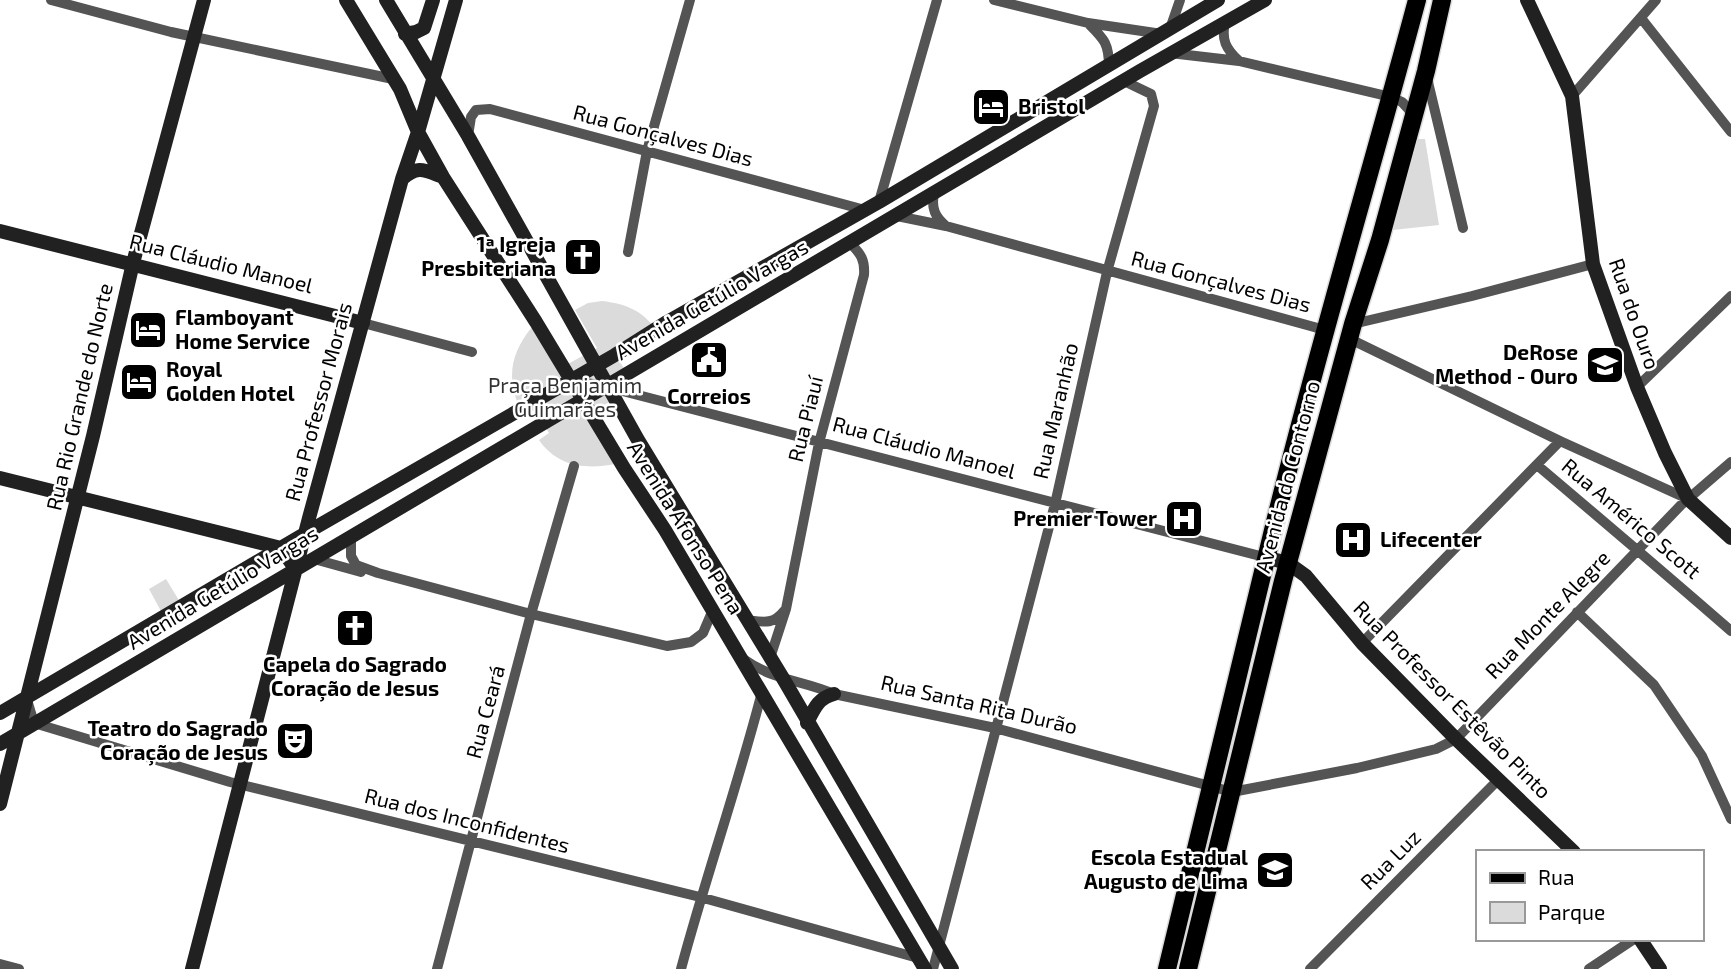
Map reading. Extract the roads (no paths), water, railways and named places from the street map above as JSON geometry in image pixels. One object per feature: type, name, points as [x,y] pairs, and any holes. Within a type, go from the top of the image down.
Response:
[{"type":"main road","name":"Rua Rio Grande do Norte","points":[[0,804],[78,498],[133,264],[204,0]]},
{"type":"main road","name":"Avenida Afonso Pena","points":[[346,0],[400,89],[418,132],[443,177],[665,530],[922,964]]},
{"type":"main road","name":"Avenida Afonso Pena","points":[[386,0],[468,136],[607,387],[784,680],[952,969]]},
{"type":"main road","name":"Rua Professor Morais","points":[[192,969],[402,179],[456,0]]},
{"type":"main road","name":"Avenida Getúlio Vargas","points":[[0,713],[1137,50],[1166,32],[1194,8],[1219,0]]},
{"type":"main road","name":"Avenida Getúlio Vargas","points":[[0,745],[1170,53],[1265,0]]},
{"type":"main road","name":"Avenida do Contorno","points":[[1167,969],[1325,330],[1417,0]]},
{"type":"main road","name":"Avenida do Contorno","points":[[1188,969],[1288,563],[1426,71],[1441,0]]},
{"type":"main road","name":"Rua do Ouro","points":[[1527,0],[1572,96],[1593,264],[1637,387],[1688,499],[1731,538]]},
{"type":"main road","points":[[405,34],[424,28],[431,6],[451,17]]},
{"type":"main road","points":[[1194,8],[1204,23],[1225,22]]},
{"type":"main road","points":[[1137,50],[1170,53]]},
{"type":"main road","points":[[402,179],[412,171],[423,170],[443,177]]},
{"type":"main road","name":"Rua Cláudio Manoel","points":[[0,231],[363,323]]},
{"type":"main road","points":[[0,478],[281,548],[296,570]]},
{"type":"main road","name":"Rua Professor Estêvão Pinto","points":[[1268,558],[1288,563],[1306,576],[1362,643],[1456,739],[1572,850]]},
{"type":"main road","points":[[807,723],[824,696],[834,694]]},
{"type":"main road","points":[[0,745],[7,749],[11,761]]},
{"type":"main road","points":[[1641,941],[1660,969]]},
{"type":"street","points":[[51,0],[171,32],[195,33],[393,79]]},
{"type":"street","points":[[628,252],[647,151],[690,0]]},
{"type":"street","points":[[879,202],[937,0]]},
{"type":"street","points":[[994,0],[1088,23],[1166,32],[1180,0]]},
{"type":"street","points":[[1572,96],[1656,0]]},
{"type":"street","points":[[1641,18],[1731,132]]},
{"type":"street","points":[[1225,22],[1224,42],[1228,51],[1239,61]]},
{"type":"street","points":[[1088,23],[1109,49],[1109,66]]},
{"type":"street","points":[[1170,53],[1239,61],[1391,97],[1402,102],[1414,115]]},
{"type":"street","points":[[1426,71],[1463,228]]},
{"type":"street","name":"Rua Maranhão","points":[[933,969],[1055,504],[1107,272],[1154,106],[1152,94],[1124,81]]},
{"type":"street","name":"Rua Gonçalves Dias","points":[[468,136],[471,117],[476,110],[490,109],[866,210]]},
{"type":"street","points":[[934,194],[935,215],[946,226]]},
{"type":"street","name":"Rua Gonçalves Dias","points":[[897,216],[946,226],[1325,330]]},
{"type":"street","name":"Rua Piauí","points":[[770,658],[786,609],[819,443],[864,275],[865,264],[861,254],[851,244]]},
{"type":"street","points":[[1351,332],[1593,264]]},
{"type":"street","points":[[1637,387],[1731,296]]},
{"type":"street","name":"Rua Cláudio Manoel","points":[[363,323],[472,352]]},
{"type":"street","points":[[1351,332],[1560,441],[1688,499]]},
{"type":"street","name":"Rua Cláudio Manoel","points":[[571,380],[607,387],[1268,558]]},
{"type":"street","points":[[1362,643],[1560,441]]},
{"type":"street","name":"Rua Monte Alegre","points":[[1232,792],[1357,768],[1436,749],[1456,739],[1638,549],[1688,499],[1731,462]]},
{"type":"street","name":"Rua Américo Scott","points":[[1537,465],[1731,631]]},
{"type":"street","name":"Rua Ceará","points":[[437,969],[531,614],[574,466]]},
{"type":"street","points":[[351,536],[351,556],[356,565],[378,573],[531,614],[667,646],[691,642],[697,638],[703,633],[712,612]]},
{"type":"street","points":[[314,559],[363,573],[378,573]]},
{"type":"street","points":[[747,620],[777,620],[786,609]]},
{"type":"street","points":[[1577,612],[1654,685],[1702,756],[1731,819]]},
{"type":"street","name":"Rua Santa Rita Durão","points":[[740,657],[761,671],[784,680],[822,688],[834,694],[995,727],[1213,785]]},
{"type":"street","points":[[681,969],[700,897],[752,734],[762,692]]},
{"type":"street","points":[[27,698],[34,723]]},
{"type":"street","name":"Rua dos Inconfidentes","points":[[34,723],[240,785],[700,897],[922,964]]},
{"type":"street","name":"Rua Luz","points":[[1310,969],[1499,779]]},
{"type":"street","points":[[1213,785],[1232,792]]},
{"type":"street","points":[[1589,969],[1631,941]]},
{"type":"street","points":[[0,964],[19,969]]},
{"type":"place","name":"Bristol","points":[[991,107]]},
{"type":"place","name":"1ª Igreja Presbiteriana","points":[[583,257]]},
{"type":"place","name":"Flamboyant Home Service","points":[[148,330]]},
{"type":"place","name":"Correios","points":[[709,360]]},
{"type":"place","name":"DeRose Method - Ouro","points":[[1605,365]]},
{"type":"place","name":"Royal Golden Hotel","points":[[139,382]]},
{"type":"place","name":"Premier Tower","points":[[1184,519]]},
{"type":"place","name":"Lifecenter","points":[[1353,540]]},
{"type":"place","name":"Capela do Sagrado Coração de Jesus","points":[[355,628]]},
{"type":"place","name":"Teatro do Sagrado Coração de Jesus","points":[[295,741]]},
{"type":"place","name":"Escola Estadual Augusto de Lima","points":[[1275,870]]},
{"type":"park label","name":"Praça Benjamim Guimarães","points":[[565,398]]}]
